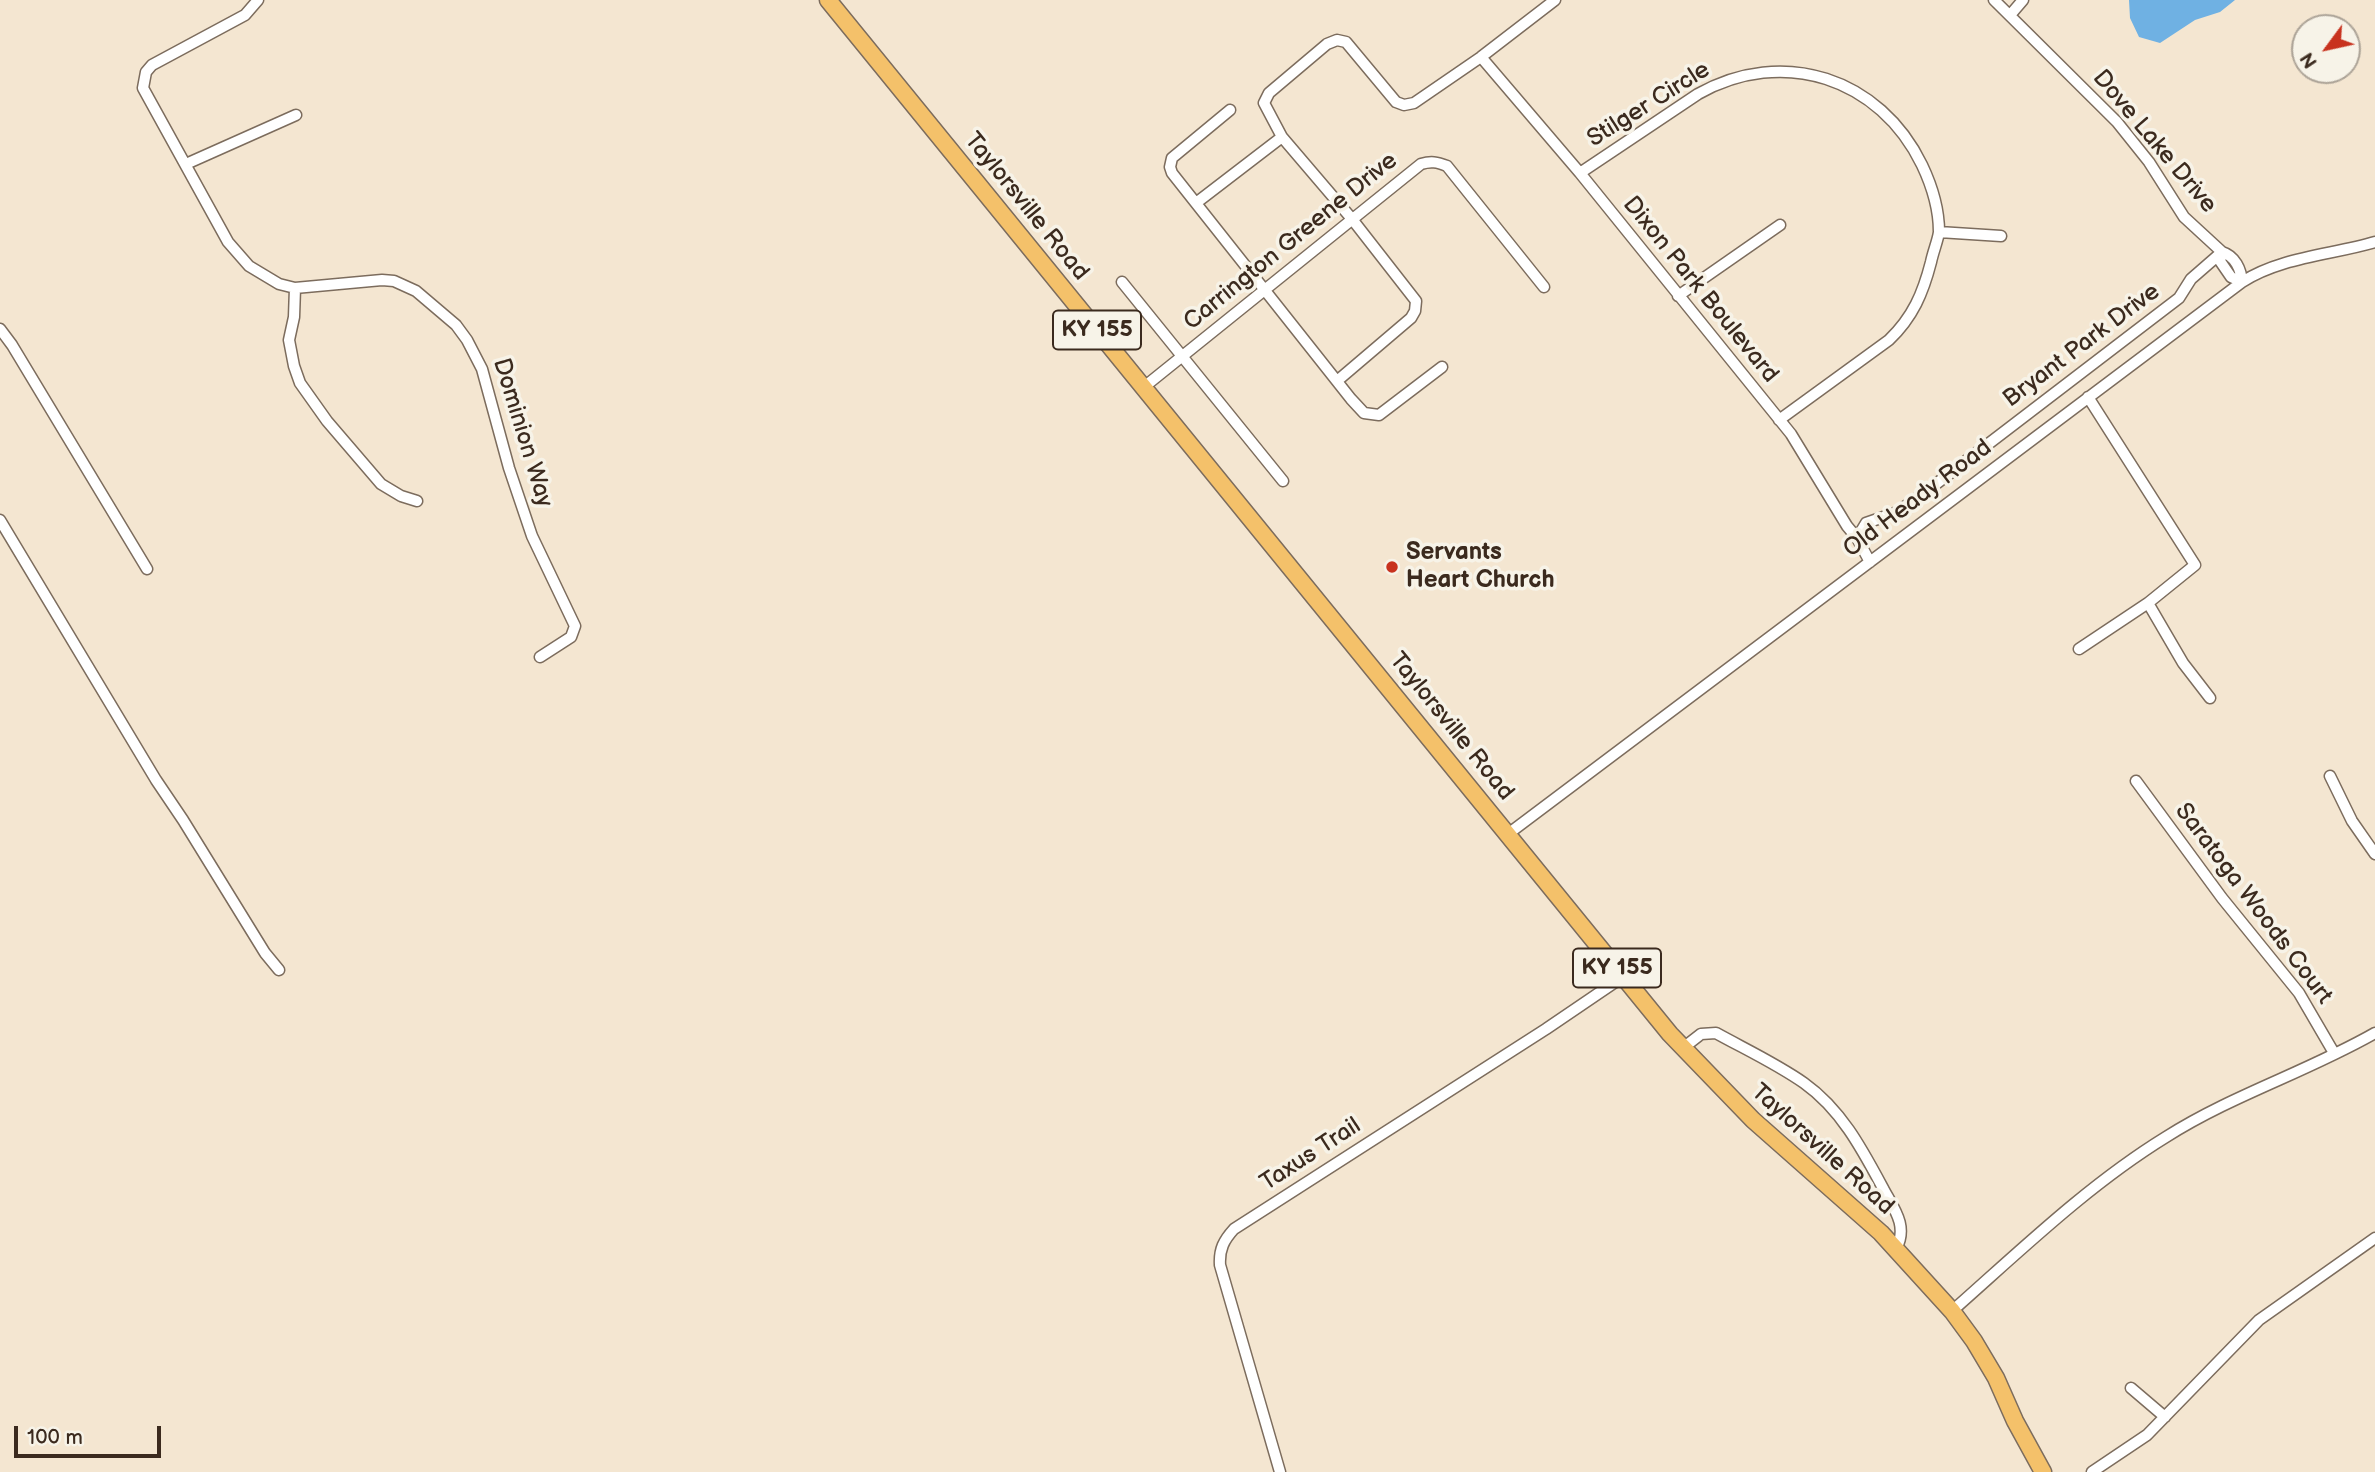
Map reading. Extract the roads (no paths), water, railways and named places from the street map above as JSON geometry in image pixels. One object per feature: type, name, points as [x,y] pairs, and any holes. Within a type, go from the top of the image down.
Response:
[{"type":"main road","name":"Taylorsville Road","points":[[828,0],[1683,1048],[1753,1121],[1896,1249],[1952,1311],[1996,1378],[2015,1421],[2043,1472]]},
{"type":"street","name":"Dominion Way","points":[[258,0],[245,15],[159,60],[146,72],[143,88],[237,254],[263,276],[295,288],[394,281],[427,299],[456,325],[467,340],[482,369],[531,536],[575,626],[571,637],[540,657]]},
{"type":"street","points":[[1337,381],[1411,318],[1416,302],[1352,219],[1282,137],[1264,103],[1269,93],[1327,44],[1337,40],[1346,42],[1391,97],[1404,105],[1413,103],[1481,57],[1555,0]]},
{"type":"street","name":"Dove Lake Drive","points":[[1994,0],[2117,122],[2184,216],[2222,252],[2220,261],[2231,277],[2242,282]]},
{"type":"street","points":[[2011,14],[2023,0]]},
{"type":"street","name":"Dixon Park Boulevard","points":[[1481,57],[1580,173],[1791,434],[1870,562]]},
{"type":"street","name":"Stilger Circle","points":[[1580,173],[1717,83],[1754,74],[1793,71],[1832,80],[1853,89],[1886,113],[1899,127],[1909,140],[1928,177],[1934,196],[1939,232],[1923,291],[1905,325],[1889,340],[1779,420]]},
{"type":"street","points":[[1230,110],[1172,158],[1172,173],[1337,381],[1364,413],[1379,415],[1442,367]]},
{"type":"street","points":[[186,164],[296,115]]},
{"type":"street","points":[[1196,203],[1282,137]]},
{"type":"street","name":"Carrington Greene Drive","points":[[1144,387],[1421,164],[1438,162],[1452,173],[1544,287]]},
{"type":"street","points":[[1678,296],[1780,225]]},
{"type":"street","points":[[1939,232],[2001,236]]},
{"type":"street","name":"Old Heady Road","points":[[1508,834],[2242,282],[2267,269],[2375,242]]},
{"type":"street","name":"Bryant Park Drive","points":[[1857,538],[1866,523],[1895,513],[1916,500],[2179,298],[2191,279],[2222,252]]},
{"type":"street","points":[[1122,282],[1283,481]]},
{"type":"street","points":[[295,288],[289,340],[300,383],[381,484],[401,496],[417,501]]},
{"type":"street","points":[[0,329],[147,569]]},
{"type":"street","points":[[2079,649],[2148,603],[2195,565],[2088,397]]},
{"type":"street","points":[[0,520],[156,779],[265,953],[279,970]]},
{"type":"street","points":[[2148,603],[2183,663],[2210,698]]},
{"type":"street","points":[[2330,776],[2352,821],[2375,854]]},
{"type":"street","name":"Saratoga Woods Court","points":[[2136,781],[2222,898],[2299,993],[2334,1053]]},
{"type":"street","name":"Taxus Trail","points":[[1280,1472],[1222,1272],[1220,1253],[1225,1239],[1234,1229],[1624,976]]},
{"type":"street","points":[[1683,1048],[1701,1034],[1716,1033],[1803,1083],[1827,1104],[1857,1140],[1899,1217],[1902,1233],[1896,1249]]},
{"type":"street","points":[[1952,1311],[2103,1181],[2134,1158],[2197,1119],[2375,1033]]},
{"type":"street","points":[[2092,1472],[2147,1435],[2259,1320],[2375,1238]]},
{"type":"street","points":[[2131,1388],[2165,1417]]},
{"type":"water","points":[[2129,0],[2235,0],[2220,12],[2195,20],[2160,43],[2139,37],[2130,18]]},
{"type":"place","name":"Servants Heart Church","points":[[1392,567]]}]
